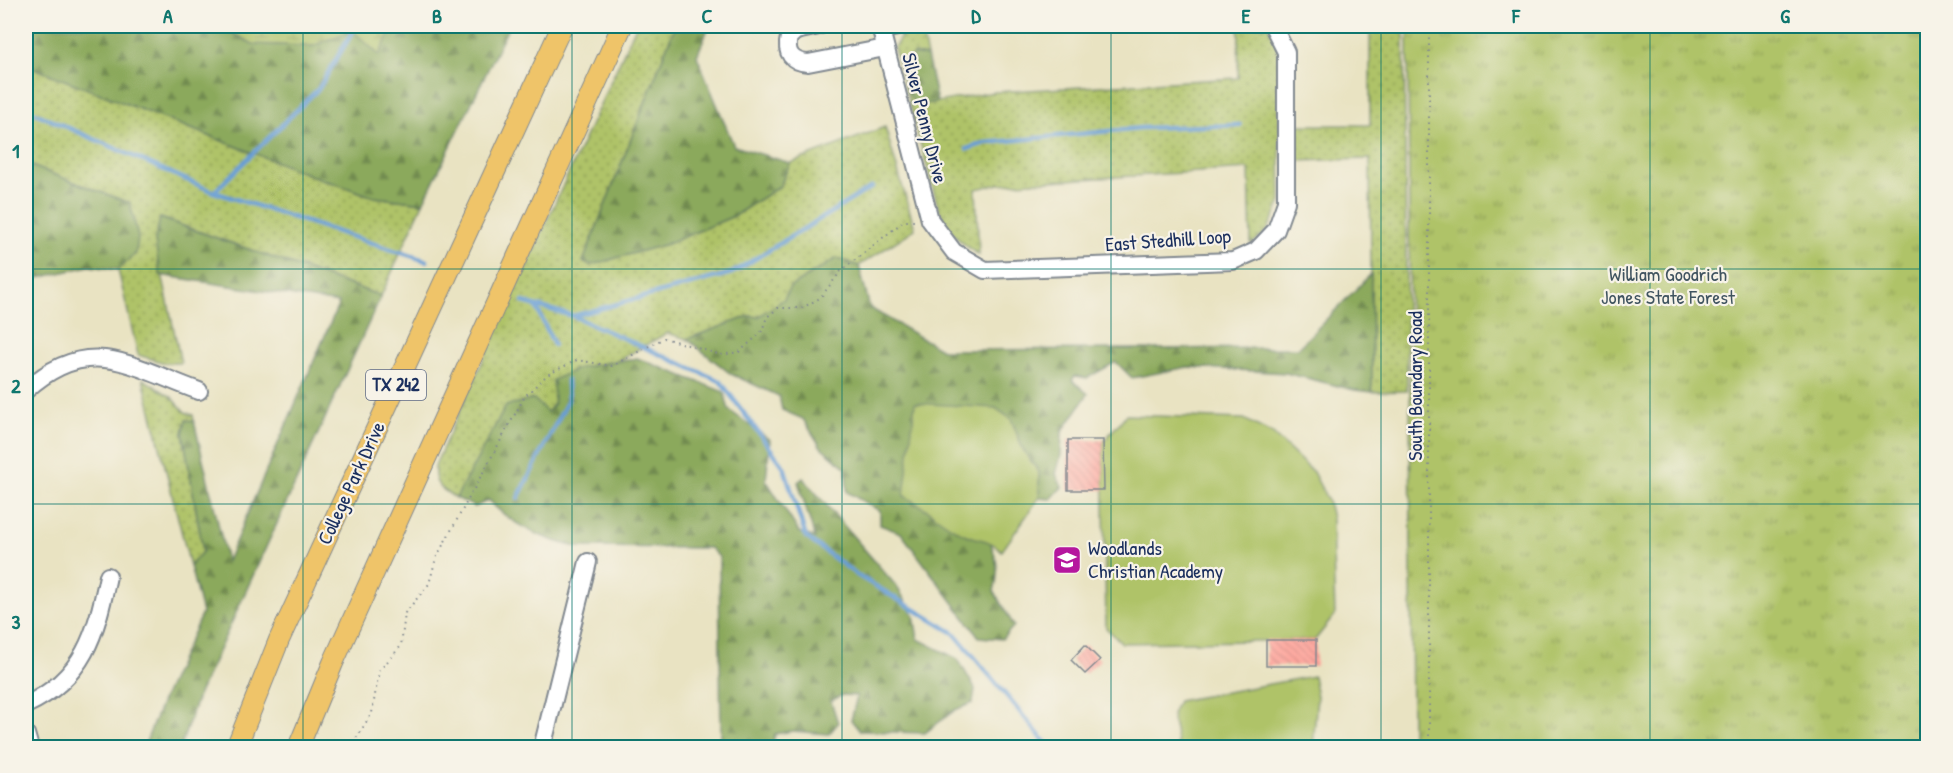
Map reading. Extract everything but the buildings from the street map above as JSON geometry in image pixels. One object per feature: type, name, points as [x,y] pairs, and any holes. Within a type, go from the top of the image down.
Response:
[{"type":"main road","name":"College Park Drive","points":[[236,747],[279,640],[562,26]]},
{"type":"main road","name":"TX 242","points":[[298,747],[333,663],[622,26]]},
{"type":"street","points":[[819,26],[796,31],[789,37],[787,49],[790,57],[799,62],[808,63],[885,48]]},
{"type":"street","points":[[880,28],[904,26]]},
{"type":"street","name":"East Stedhill Loop","points":[[930,220],[954,252],[985,270],[1233,261],[1256,251],[1276,230],[1286,202],[1286,52],[1273,26]]},
{"type":"street","name":"Silver Penny Drive","points":[[880,28],[930,220]]},
{"type":"street","points":[[26,390],[64,362],[98,357],[115,360],[199,391]]},
{"type":"street","points":[[542,747],[588,562]]},
{"type":"street","points":[[26,705],[48,692],[78,664],[90,645],[98,623],[108,576]]},
{"type":"street","points":[[26,734],[30,747]]},
{"type":"path","name":"South Boundary Road","points":[[1429,26],[1429,747]]},
{"type":"path","points":[[350,747],[372,713],[379,671],[401,646],[405,613],[429,584],[436,558],[525,396],[547,375],[577,360],[612,366],[664,338],[674,339],[698,350],[721,355],[739,352],[761,333],[767,317],[778,308],[802,308],[820,298],[841,271],[904,221],[913,220],[920,224],[930,220]]},
{"type":"green space","points":[[26,26],[219,26],[253,44],[313,46],[353,30],[379,54],[393,26],[509,26],[423,203],[374,197],[310,175],[26,65]]},
{"type":"green space","points":[[219,26],[249,28],[251,26],[393,26],[379,55],[352,30],[313,46],[253,44]]},
{"type":"green space","points":[[636,26],[675,26],[583,262],[591,265],[667,244],[734,216],[780,186],[790,163],[885,127],[915,229],[859,266],[837,258],[790,287],[784,299],[758,317],[750,316],[687,339],[667,333],[619,360],[579,368],[547,413],[507,406],[456,498],[438,484],[435,475],[436,463]]},
{"type":"green space","points":[[675,26],[709,26],[697,56],[734,146],[790,163],[780,186],[734,216],[667,244],[591,265],[583,262]]},
{"type":"green space","points":[[1239,26],[1268,26],[1278,43],[1281,202],[1267,231],[1251,245],[1249,169],[999,184],[976,189],[979,255],[965,245],[950,229],[938,207],[894,48],[901,36],[921,29],[927,56],[913,54],[905,66],[920,105],[994,92],[1238,78]]},
{"type":"green space","points":[[1370,26],[1404,26],[1407,391],[1372,392],[1370,159],[1297,161],[1297,125],[1370,125]]},
{"type":"green space","name":"William Goodrich Jones State Forest","points":[[1408,26],[1927,26],[1927,747],[1412,747]]},
{"type":"green space","points":[[913,54],[927,56],[937,102],[920,105],[913,101],[907,88],[911,79],[905,65]]},
{"type":"green space","points":[[26,65],[310,175],[374,197],[423,203],[381,296],[161,218],[155,241],[181,363],[165,363],[138,355],[118,270],[136,253],[130,203],[26,164]]},
{"type":"green space","points":[[26,164],[130,203],[138,237],[136,253],[118,270],[89,266],[26,281]]},
{"type":"green space","points":[[160,218],[381,296],[198,696],[180,748],[144,747],[202,613],[190,566],[203,551],[183,433],[186,420],[194,421],[227,561],[339,303],[160,275],[155,240]]},
{"type":"green space","points":[[837,258],[859,266],[870,308],[942,350],[1298,348],[1371,274],[1372,392],[1354,390],[1286,373],[1188,367],[1132,378],[1116,362],[1087,378],[1075,376],[1072,380],[1088,394],[1062,432],[1061,455],[1056,474],[1062,487],[1051,499],[1039,498],[1039,472],[1023,450],[1011,419],[995,408],[904,495],[965,534],[989,539],[997,565],[994,591],[1014,626],[1002,639],[979,637],[901,533],[880,525],[880,511],[847,492],[846,468],[821,447],[803,419],[782,410],[779,396],[731,374],[687,339],[750,316],[758,317],[784,299],[790,287]]},
{"type":"green space","points":[[637,358],[724,392],[729,410],[770,440],[766,480],[799,532],[815,538],[798,482],[803,478],[897,587],[914,615],[918,639],[958,659],[975,689],[973,703],[955,710],[925,733],[860,731],[851,720],[857,696],[842,695],[831,701],[838,723],[829,734],[792,731],[775,734],[772,747],[721,747],[719,557],[710,548],[577,547],[529,530],[507,517],[489,500],[475,507],[456,498],[506,406],[534,399],[547,412],[554,405],[553,380],[579,368]]},
{"type":"green space","points":[[143,379],[172,397],[185,412],[193,415],[194,421],[186,420],[183,433],[203,551],[190,566]]},
{"type":"green space","points":[[915,403],[995,408],[1011,419],[1023,450],[1039,472],[1039,498],[1002,551],[987,541],[956,530],[904,496]]},
{"type":"green space","points":[[1126,415],[1244,419],[1273,434],[1313,472],[1328,501],[1332,518],[1335,615],[1315,640],[1122,643],[1106,628],[1103,442]]},
{"type":"green space","points":[[1313,676],[1317,696],[1313,747],[1178,747],[1172,714],[1178,701]]},
{"type":"waterway","points":[[214,192],[319,88],[356,26]]},
{"type":"waterway","points":[[26,109],[214,192],[427,261]]},
{"type":"waterway","points":[[967,149],[985,143],[1141,128],[1240,125]]},
{"type":"waterway","points":[[523,302],[573,316],[732,273],[872,187]]},
{"type":"waterway","points":[[536,306],[554,345]]},
{"type":"waterway","points":[[573,316],[720,381],[784,467],[806,537],[857,575],[954,633],[1050,748]]},
{"type":"waterway","points":[[518,498],[568,400],[567,380]]},
{"type":"place","name":"Woodlands Christian Academy","points":[[1067,560]]}]
